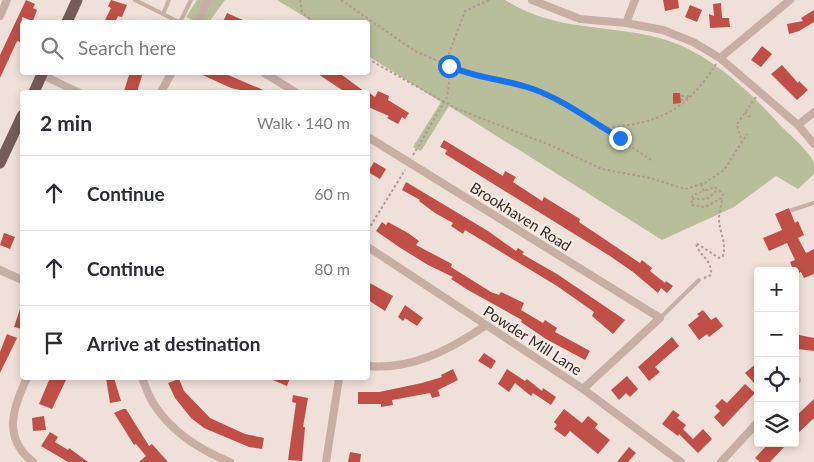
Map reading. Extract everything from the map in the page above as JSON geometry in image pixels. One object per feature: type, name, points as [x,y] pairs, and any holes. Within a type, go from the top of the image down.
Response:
[{"type":"main road","points":[[68,20],[78,0]]},
{"type":"main road","points":[[35,90],[42,75]]},
{"type":"main road","points":[[0,163],[20,120]]},
{"type":"street","points":[[0,16],[7,0]]},
{"type":"street","points":[[199,20],[208,0]]},
{"type":"street","points":[[532,0],[580,19],[626,22],[663,30],[693,42],[720,58],[798,125],[814,144]]},
{"type":"street","points":[[626,22],[634,0]]},
{"type":"street","points":[[720,58],[790,0]]},
{"type":"street","points":[[45,75],[74,90]]},
{"type":"street","points":[[163,90],[170,75]]},
{"type":"street","points":[[268,75],[292,90]]},
{"type":"street","points":[[798,125],[814,112]]},
{"type":"street","name":"Brookhaven Road","points":[[370,138],[660,318]]},
{"type":"street","name":"Powder Mill Lane","points":[[370,248],[583,389],[681,462]]},
{"type":"street","points":[[0,270],[20,279]]},
{"type":"street","points":[[583,389],[660,318]]},
{"type":"street","points":[[370,366],[413,364],[457,345],[485,326]]},
{"type":"street","points":[[26,380],[15,404],[12,424],[19,447],[33,462]]},
{"type":"street","points":[[143,380],[154,406],[179,433],[206,452],[230,462]]},
{"type":"street","points":[[326,462],[339,380]]},
{"type":"street","points":[[721,462],[754,426]]},
{"type":"lane","points":[[135,0],[176,20]]},
{"type":"lane","points":[[163,14],[169,0]]},
{"type":"lane","points":[[181,20],[191,0]]},
{"type":"lane","points":[[792,210],[814,203]]},
{"type":"lane","points":[[660,318],[699,280]]},
{"type":"path","points":[[300,0],[302,12],[311,20]]},
{"type":"path","points":[[341,0],[415,51],[468,74],[530,88],[561,102],[652,160]]},
{"type":"path","points":[[370,227],[447,98],[449,53],[465,11],[489,0]]},
{"type":"path","points":[[602,128],[651,122],[673,111],[691,97],[720,58]]},
{"type":"path","points":[[370,59],[444,102],[550,145],[602,169],[650,178],[685,189],[701,184],[718,175],[732,159],[747,134]]},
{"type":"path","points":[[742,143],[737,124],[759,92]]},
{"type":"path","points":[[744,112],[750,118]]},
{"type":"path","points":[[701,184],[704,191]]},
{"type":"path","points":[[699,280],[710,276],[712,272],[709,262],[698,249],[696,243],[720,258],[724,256],[726,246],[719,217],[723,194],[715,187],[693,195],[691,205],[705,207],[722,198]]},
{"type":"path","points":[[692,199],[707,198],[718,189]]},
{"type":"green space","points":[[197,0],[225,0],[210,20],[193,20],[186,17]]},
{"type":"green space","points":[[277,0],[505,0],[524,10],[561,22],[659,38],[693,51],[710,61],[741,86],[809,154],[814,163],[814,174],[798,189],[776,176],[734,207],[662,240],[449,106],[421,151],[413,147],[441,102],[370,57],[370,20],[310,20]]},
{"type":"building","points":[[26,0],[35,4],[33,8],[37,10],[33,20],[22,17],[20,20],[20,42],[17,41],[0,78],[0,55]]},
{"type":"building","points":[[111,0],[127,5],[122,17],[118,16],[116,20],[105,20],[111,8],[108,6]]},
{"type":"building","points":[[663,0],[678,0],[679,8],[665,11]]},
{"type":"building","points":[[721,3],[722,18],[729,18],[730,27],[710,28],[709,14],[714,16],[713,4]]},
{"type":"building","points":[[690,5],[702,10],[697,22],[685,17]]},
{"type":"building","points":[[814,10],[814,22],[799,31],[789,34],[787,24],[803,21],[801,18]]},
{"type":"building","points":[[227,13],[243,20],[224,20]]},
{"type":"building","points":[[762,46],[772,54],[761,67],[751,60]]},
{"type":"building","points":[[782,65],[798,83],[799,81],[808,90],[797,100],[771,74]]},
{"type":"building","points":[[129,75],[142,75],[138,90],[124,90]]},
{"type":"building","points":[[203,75],[228,75],[263,90],[240,90],[231,88]]},
{"type":"building","points":[[320,75],[342,75],[362,90],[342,90]]},
{"type":"building","points":[[378,91],[389,96],[388,100],[409,113],[405,119],[402,117],[398,124],[387,118],[389,116],[370,108],[370,93],[375,97]]},
{"type":"building","points":[[673,93],[680,93],[681,103],[673,104]]},
{"type":"building","points":[[444,140],[503,176],[505,171],[516,177],[513,182],[542,201],[544,197],[580,219],[579,222],[640,263],[642,260],[652,268],[650,271],[665,283],[666,281],[673,286],[667,293],[661,288],[658,293],[610,256],[445,154],[447,150],[440,147]]},
{"type":"building","points":[[374,162],[386,169],[380,179],[370,173],[370,169]]},
{"type":"building","points":[[406,182],[488,231],[516,251],[518,248],[524,252],[522,254],[557,274],[625,320],[613,334],[592,316],[594,312],[557,286],[465,230],[463,234],[451,226],[453,223],[402,190]]},
{"type":"building","points":[[789,208],[795,223],[798,221],[804,235],[798,238],[806,253],[814,249],[814,274],[804,278],[801,272],[799,273],[799,267],[792,267],[790,262],[795,260],[787,243],[769,251],[763,238],[782,230],[775,214]]},
{"type":"building","points":[[382,222],[386,225],[388,222],[408,233],[419,241],[416,245],[452,264],[451,267],[491,292],[499,295],[501,292],[524,303],[521,310],[543,323],[545,320],[557,328],[555,332],[590,351],[585,360],[546,339],[521,322],[522,320],[468,290],[451,279],[453,277],[428,265],[399,247],[376,231]]},
{"type":"building","points":[[4,233],[15,237],[10,249],[0,245]]},
{"type":"building","points":[[370,283],[393,296],[385,311],[370,301]]},
{"type":"building","points":[[405,305],[423,318],[417,326],[405,318],[403,321],[398,317]]},
{"type":"building","points":[[20,309],[20,328],[14,327]]},
{"type":"building","points":[[703,310],[711,320],[716,317],[723,326],[709,337],[707,334],[699,340],[688,325]]},
{"type":"building","points":[[7,334],[17,338],[0,373],[0,352]]},
{"type":"building","points":[[799,335],[814,338],[814,351],[799,349]]},
{"type":"building","points":[[672,337],[679,346],[655,367],[660,372],[649,381],[638,367]]},
{"type":"building","points":[[484,353],[496,361],[491,369],[478,361]]},
{"type":"building","points":[[754,365],[754,383],[745,373]]},
{"type":"building","points":[[453,369],[458,380],[438,390],[440,396],[432,398],[430,393],[392,400],[393,405],[381,407],[381,404],[358,404],[358,392],[379,392],[422,383],[442,377],[441,375]]},
{"type":"building","points":[[507,369],[525,381],[527,379],[542,391],[543,388],[556,397],[551,405],[533,393],[531,396],[515,383],[509,392],[498,384]]},
{"type":"building","points":[[627,376],[638,389],[630,397],[626,393],[619,400],[611,390]]},
{"type":"building","points":[[49,380],[66,380],[52,409],[39,404]]},
{"type":"building","points":[[106,380],[115,380],[121,401],[110,403]]},
{"type":"building","points":[[179,380],[184,391],[210,418],[245,434],[264,438],[262,449],[249,447],[204,428],[191,418],[175,398],[168,383]]},
{"type":"building","points":[[273,380],[289,380],[287,386]]},
{"type":"building","points":[[745,384],[754,392],[723,427],[714,417],[720,411],[715,406],[722,399],[727,403]]},
{"type":"building","points":[[293,395],[308,398],[303,427],[305,427],[302,461],[288,460],[296,403],[292,402]]},
{"type":"building","points":[[814,399],[814,418],[799,432],[799,413]]},
{"type":"building","points":[[126,409],[149,446],[152,444],[168,462],[139,462],[146,456],[136,444],[134,445],[114,413]]},
{"type":"building","points":[[564,409],[582,423],[588,416],[598,424],[595,428],[610,440],[598,454],[570,431],[565,437],[554,429],[557,425],[554,422]]},
{"type":"building","points":[[673,410],[680,415],[677,418],[686,425],[683,429],[693,439],[703,429],[712,439],[698,453],[679,434],[678,436],[662,424]]},
{"type":"building","points":[[44,416],[46,430],[33,431],[32,418]]},
{"type":"building","points":[[50,432],[58,437],[55,442],[68,450],[69,448],[88,462],[68,462],[41,446]]},
{"type":"building","points":[[629,447],[636,453],[628,462],[617,462]]},
{"type":"building","points":[[765,447],[784,447],[770,462],[760,462],[755,458]]},
{"type":"building","points":[[350,452],[361,454],[360,462],[348,462]]},
{"type":"route","points":[[449,66],[468,74],[530,88],[577,110],[620,138]]}]
